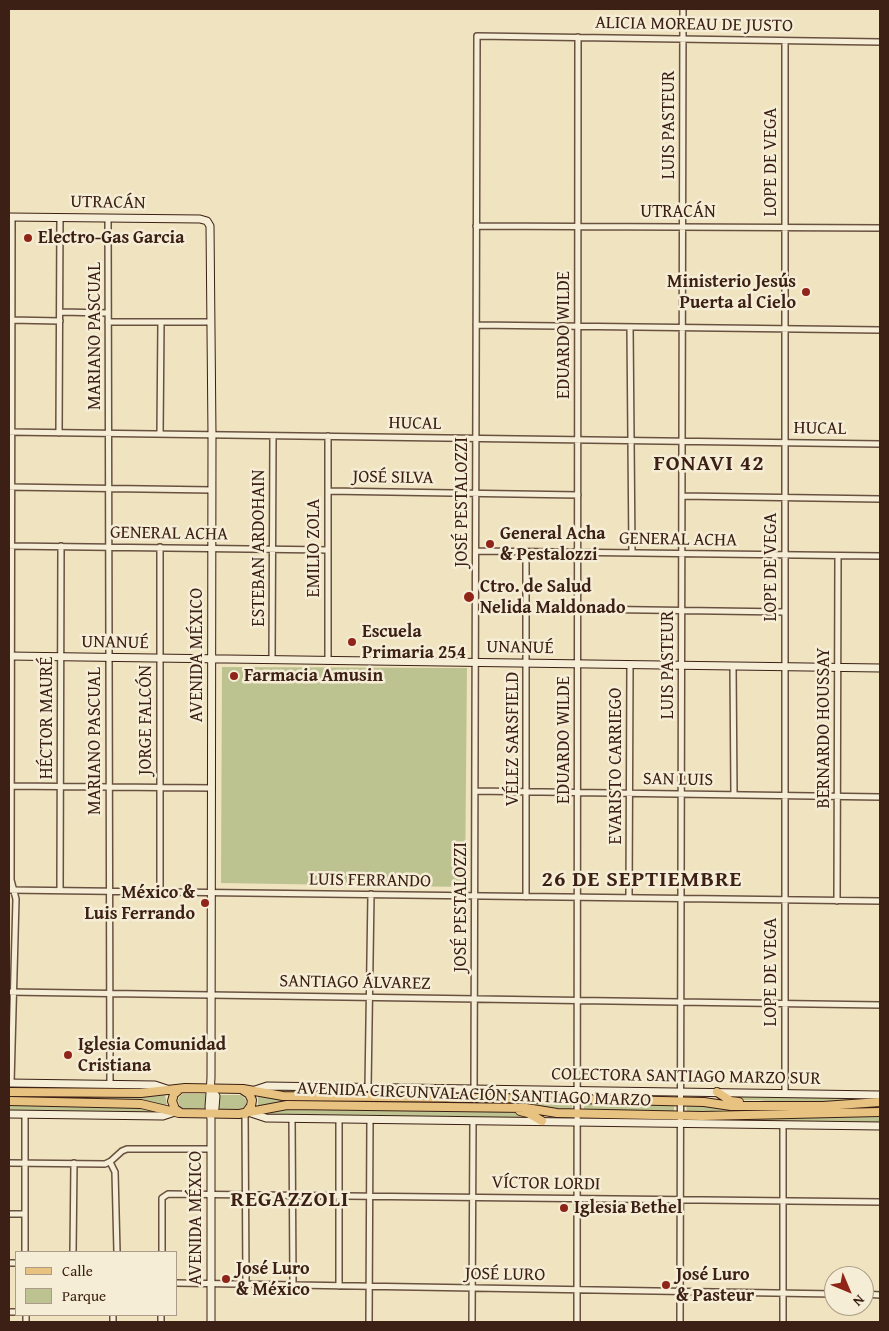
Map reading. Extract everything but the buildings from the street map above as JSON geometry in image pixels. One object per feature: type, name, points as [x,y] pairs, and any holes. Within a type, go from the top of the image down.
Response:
[{"type":"main road","name":"AVENIDA CIRCUNVALACIÓN SANTIAGO MARZO","points":[[9,1092],[141,1093],[185,1088],[240,1089],[286,1096],[578,1098],[704,1102],[728,1105],[827,1106],[880,1102]]},
{"type":"main road","points":[[184,1113],[176,1110],[172,1101],[177,1091],[185,1088]]},
{"type":"main road","points":[[240,1089],[248,1092],[252,1100],[248,1114]]},
{"type":"main road","points":[[717,1092],[734,1102],[778,1106]]},
{"type":"main road","name":"AVENIDA CIRCUNVALACIÓN SANTIAGO MARZO","points":[[9,1101],[141,1104],[175,1112],[211,1114],[248,1114],[287,1105],[529,1108],[577,1117],[681,1119],[880,1112]]},
{"type":"main road","points":[[471,1107],[496,1111],[526,1112],[542,1121]]},
{"type":"street","name":"LUIS PASTEUR","points":[[680,1322],[683,9]]},
{"type":"street","name":"ALICIA MOREAU DE JUSTO","points":[[477,36],[880,42]]},
{"type":"street","name":"JOSÉ PESTALOZZI","points":[[474,1089],[477,36]]},
{"type":"street","name":"EDUARDO WILDE","points":[[577,1322],[578,37]]},
{"type":"street","name":"LOPE DE VEGA","points":[[784,1093],[785,40]]},
{"type":"street","name":"UTRACÁN","points":[[10,217],[200,219],[207,222]]},
{"type":"street","points":[[10,217],[10,786],[11,890],[16,899],[11,992],[10,1083],[155,1085],[170,1090]]},
{"type":"street","points":[[59,433],[60,217]]},
{"type":"street","name":"MARIANO PASCUAL","points":[[108,218],[110,1084]]},
{"type":"street","name":"AVENIDA MÉXICO","points":[[207,222],[210,228],[212,435],[211,1089],[216,1096],[215,1109],[211,1114],[211,1322]]},
{"type":"street","name":"UTRACÁN","points":[[476,226],[880,228]]},
{"type":"street","points":[[60,312],[108,313]]},
{"type":"street","points":[[10,320],[60,321]]},
{"type":"street","points":[[108,322],[211,322]]},
{"type":"street","points":[[160,434],[161,322]]},
{"type":"street","points":[[476,326],[880,330]]},
{"type":"street","points":[[630,327],[632,553]]},
{"type":"street","name":"HUCAL","points":[[10,432],[880,444]]},
{"type":"street","name":"ESTEBAN ARDOHAIN","points":[[272,660],[273,436]]},
{"type":"street","name":"EMILIO ZOLA","points":[[328,436],[328,661]]},
{"type":"street","points":[[10,488],[212,490]]},
{"type":"street","name":"JOSÉ SILVA","points":[[328,491],[578,495]]},
{"type":"street","points":[[682,496],[880,499]]},
{"type":"street","name":"GENERAL ACHA","points":[[10,546],[328,550]]},
{"type":"street","name":"HÉCTOR MAURÉ","points":[[60,890],[61,546]]},
{"type":"street","name":"JORGE FALCÓN","points":[[160,547],[160,892]]},
{"type":"street","name":"GENERAL ACHA","points":[[476,551],[880,556]]},
{"type":"street","name":"VÉLEZ SARSFIELD","points":[[526,552],[526,896]]},
{"type":"street","name":"BERNARDO HOUSSAY","points":[[837,901],[838,556]]},
{"type":"street","points":[[578,609],[785,612]]},
{"type":"street","name":"UNANUÉ","points":[[10,656],[880,668]]},
{"type":"street","name":"EVARISTO CARRIEGO","points":[[630,665],[630,898]]},
{"type":"street","points":[[734,666],[734,795]]},
{"type":"street","points":[[10,786],[212,788]]},
{"type":"street","name":"SAN LUIS","points":[[475,790],[880,797]]},
{"type":"street","name":"LUIS FERRANDO","points":[[11,890],[880,901]]},
{"type":"street","points":[[368,1088],[370,894]]},
{"type":"street","name":"SANTIAGO ÁLVAREZ","points":[[11,992],[880,1005]]},
{"type":"street","name":"COLECTORA SANTIAGO MARZO SUR","points":[[252,1091],[267,1086],[880,1094]]},
{"type":"street","points":[[9,1114],[163,1116],[175,1112]]},
{"type":"street","points":[[246,1284],[248,1114],[264,1118],[542,1121],[577,1117]]},
{"type":"street","points":[[25,1115],[25,1251]]},
{"type":"street","points":[[292,1118],[293,1285]]},
{"type":"street","points":[[339,1119],[339,1286]]},
{"type":"street","points":[[369,1322],[370,1119]]},
{"type":"street","points":[[681,1119],[784,1125],[880,1126]]},
{"type":"street","points":[[472,1322],[473,1120]]},
{"type":"street","points":[[783,1322],[784,1125]]},
{"type":"street","points":[[9,1163],[110,1162],[123,1150],[127,1149],[211,1149]]},
{"type":"street","points":[[110,1162],[115,1172],[116,1250]]},
{"type":"street","points":[[73,1251],[74,1163]]},
{"type":"street","name":"VÍCTOR LORDI","points":[[162,1251],[162,1200],[168,1194],[880,1202]]},
{"type":"street","points":[[9,1214],[25,1214]]},
{"type":"street","name":"JOSÉ LURO","points":[[178,1283],[824,1294]]},
{"type":"green space","points":[[222,667],[467,668],[465,887],[221,883]]},
{"type":"green space","points":[[266,1089],[556,1093],[537,1095],[287,1093]]},
{"type":"green space","points":[[183,1094],[205,1094],[206,1108],[185,1109],[180,1107],[178,1100]]},
{"type":"green space","points":[[9,1095],[165,1095],[167,1104],[165,1106],[147,1102],[9,1099]]},
{"type":"green space","points":[[220,1095],[241,1095],[246,1100],[246,1105],[244,1108],[239,1109],[219,1109]]},
{"type":"green space","points":[[727,1095],[880,1097],[880,1099],[822,1103],[778,1103],[759,1100],[735,1100]]},
{"type":"green space","points":[[258,1097],[283,1099],[572,1103],[572,1108],[570,1110],[549,1109],[528,1105],[260,1107],[258,1105]]},
{"type":"green space","points":[[584,1103],[674,1104],[674,1111],[584,1110]]},
{"type":"green space","points":[[9,1104],[137,1106],[165,1113],[9,1112]]},
{"type":"green space","points":[[686,1105],[880,1106],[880,1109],[704,1113],[687,1112]]},
{"type":"green space","points":[[288,1108],[471,1110],[522,1113],[533,1118],[264,1115]]},
{"type":"green space","points":[[880,1115],[880,1123],[702,1120]]},
{"type":"place","name":"Electro-Gas Garcia","points":[[28,238]]},
{"type":"place","name":"Ministerio Jesús Puerta al Cielo","points":[[806,292]]},
{"type":"place","name":"General Acha & Pestalozzi","points":[[490,544]]},
{"type":"place","name":"Ctro. de Salud Nelida Maldonado","points":[[469,597]]},
{"type":"place","name":"Escuela Primaria 254","points":[[352,642]]},
{"type":"place","name":"Farmacia Amusin","points":[[234,676]]},
{"type":"place","name":"México & Luis Ferrando","points":[[205,903]]},
{"type":"place","name":"Iglesia Comunidad Cristiana","points":[[68,1055]]},
{"type":"place","name":"Iglesia Bethel","points":[[564,1208]]},
{"type":"place","name":"José Luro & México","points":[[226,1279]]},
{"type":"place","name":"José Luro & Pasteur","points":[[666,1285]]},
{"type":"district","name":"FONAVI 42","points":[[709,464]]},
{"type":"district","name":"26 DE SEPTIEMBRE","points":[[642,880]]},
{"type":"district","name":"REGAZZOLI","points":[[290,1200]]}]
